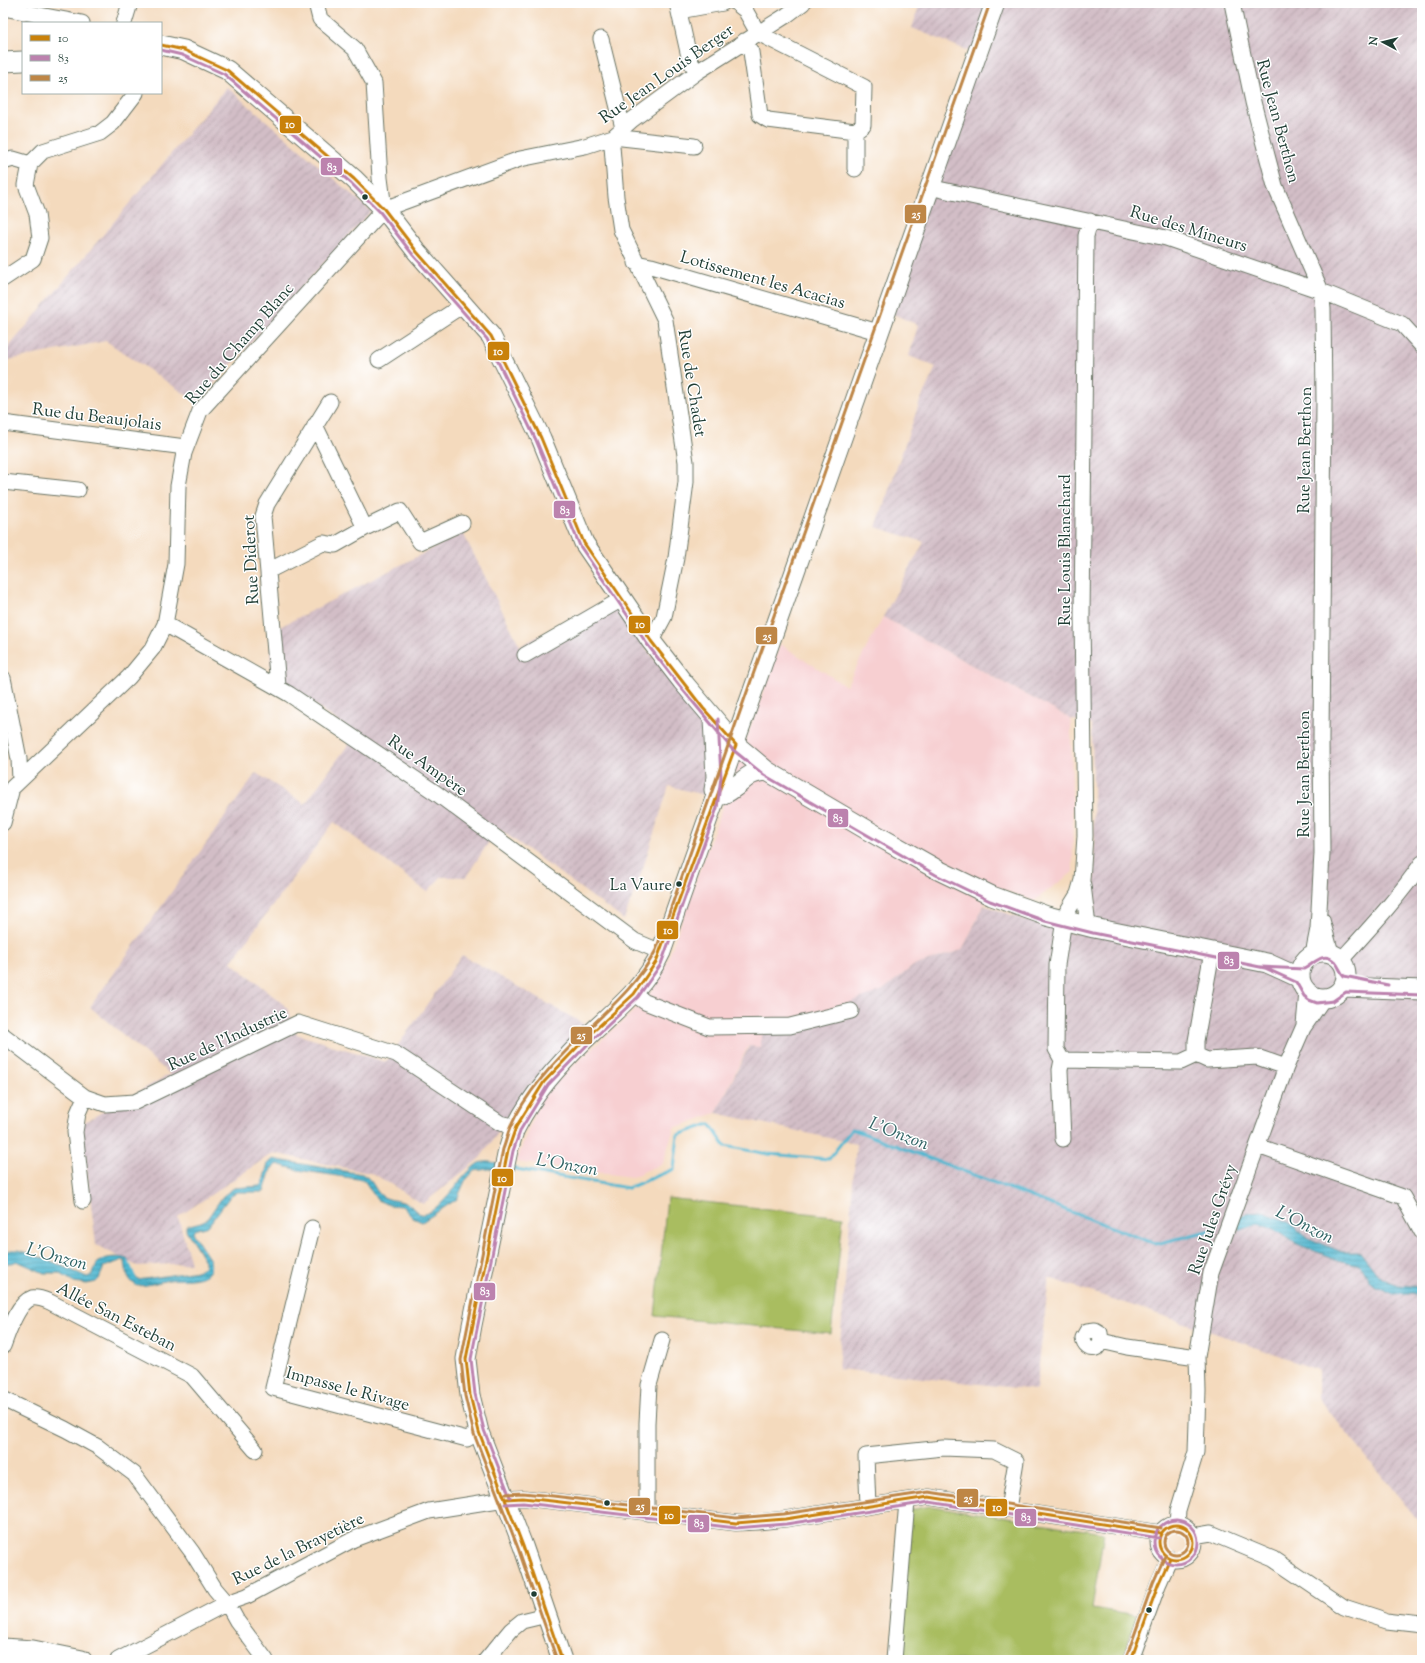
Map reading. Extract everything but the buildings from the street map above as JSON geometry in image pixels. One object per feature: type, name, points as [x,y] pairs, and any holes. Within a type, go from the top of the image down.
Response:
[{"type":"main road","points":[[562,1660],[505,1499],[479,1432],[470,1395],[466,1359],[506,1164],[516,1127],[544,1082],[585,1039],[634,994],[656,962],[661,952],[736,745],[878,332],[995,3]]},
{"type":"main road","points":[[162,45],[184,50],[227,70],[354,179],[384,209],[417,252],[491,336],[541,438],[584,543],[651,641],[713,719],[736,745],[764,769],[842,816],[938,870],[992,896],[1047,916],[1088,926],[1267,963],[1422,990]]},
{"type":"main road","points":[[3,62],[22,61]]},
{"type":"main road","points":[[745,718],[749,734],[764,769]]},
{"type":"main road","points":[[713,719],[716,777],[715,802]]},
{"type":"main road","points":[[715,802],[748,776],[754,772],[764,769]]},
{"type":"main road","points":[[1323,973],[1360,975],[1422,986]]},
{"type":"main road","points":[[3,1648],[32,1650],[82,1660]]},
{"type":"street","points":[[124,22],[130,3]]},
{"type":"street","points":[[316,3],[320,19],[355,49],[374,83],[380,178],[384,209]]},
{"type":"street","points":[[696,72],[690,61],[678,7],[723,3]]},
{"type":"street","points":[[736,3],[745,10],[758,32],[864,87],[863,124],[855,131],[768,120],[760,115],[751,52],[744,41]]},
{"type":"street","name":"Rue Jean Louis Berger","points":[[384,209],[520,159],[584,146],[618,132],[696,72],[787,15],[803,3]]},
{"type":"street","name":"Rue Jean Berthon","points":[[1232,3],[1252,102],[1275,186],[1321,291],[1323,309],[1322,845],[1319,912],[1323,973]]},
{"type":"street","points":[[3,8],[77,22]]},
{"type":"street","name":"Rue de Chadet","points":[[601,39],[618,132],[612,146],[616,197],[621,230],[665,320],[686,462],[686,482],[676,558],[664,617],[651,641]]},
{"type":"street","points":[[3,278],[33,260],[40,238],[37,214],[26,185],[30,164],[43,151],[100,133],[113,123],[135,94]]},
{"type":"street","points":[[855,131],[855,169]]},
{"type":"street","points":[[618,132],[694,146]]},
{"type":"street","points":[[3,162],[13,159],[30,164]]},
{"type":"street","name":"Rue des Mineurs","points":[[930,185],[938,189],[1166,238],[1321,291],[1402,324],[1422,346]]},
{"type":"street","name":"Rue du Champ Blanc","points":[[3,823],[12,788],[129,677],[154,648],[165,624],[176,564],[178,486],[185,447],[200,411],[384,209]]},
{"type":"street","name":"Rue Louis Blanchard","points":[[1088,926],[1082,880],[1085,836],[1082,617],[1084,568],[1083,505],[1086,236],[1090,221]]},
{"type":"street","name":"Lotissement les Acacias","points":[[636,263],[651,266],[878,332]]},
{"type":"street","points":[[379,360],[463,304]]},
{"type":"street","name":"Rue Diderot","points":[[278,686],[263,516],[267,504],[330,402]]},
{"type":"street","name":"Rue du Beaujolais","points":[[3,423],[185,447]]},
{"type":"street","points":[[315,425],[365,528]]},
{"type":"street","points":[[3,482],[78,490]]},
{"type":"street","points":[[268,570],[323,543],[335,545],[400,511],[420,542],[462,523]]},
{"type":"street","points":[[525,655],[622,599]]},
{"type":"street","name":"Rue Ampère","points":[[165,624],[278,686],[436,793],[635,941],[661,952]]},
{"type":"street","points":[[3,678],[8,726],[19,759],[20,780]]},
{"type":"street","points":[[1323,973],[1377,920],[1411,879],[1422,863]]},
{"type":"street","name":"Rue Louis Blanchard","points":[[1063,920],[1078,894],[1082,880]]},
{"type":"street","points":[[1063,920],[1057,965],[1056,1049],[1062,1060],[1060,1070],[1063,1139]]},
{"type":"street","points":[[1196,1054],[1196,1041],[1212,952]]},
{"type":"street","name":"Rue Jules Grévy","points":[[1177,1524],[1178,1511],[1196,1452],[1198,1391],[1197,1357],[1211,1273],[1286,1067],[1303,1028],[1323,973]]},
{"type":"street","points":[[634,994],[645,1002],[709,1027],[790,1026],[851,1011]]},
{"type":"street","name":"Rue de l'Industrie","points":[[3,1036],[86,1097],[105,1104],[135,1102],[298,1023],[396,1054],[500,1123],[516,1127]]},
{"type":"street","points":[[1062,1060],[1181,1062],[1196,1054]]},
{"type":"street","points":[[1196,1054],[1207,1060],[1258,1058],[1286,1067]]},
{"type":"street","points":[[84,1201],[75,1132],[78,1113],[86,1097]]},
{"type":"street","points":[[1258,1146],[1403,1197],[1422,1232]]},
{"type":"street","name":"Impasse le Rivage","points":[[312,1228],[273,1388],[467,1439],[479,1432]]},
{"type":"street","name":"Allée San Esteban","points":[[3,1346],[12,1321],[24,1304],[32,1298],[43,1299],[192,1376],[255,1450]]},
{"type":"street","points":[[647,1513],[647,1423],[649,1384],[662,1340]]},
{"type":"street","points":[[1101,1341],[1127,1347],[1197,1357]]},
{"type":"street","points":[[3,1399],[98,1447],[134,1474],[192,1552],[215,1589],[227,1603],[266,1660]]},
{"type":"street","points":[[868,1506],[866,1456],[943,1448],[994,1450],[1016,1461],[1008,1509]]},
{"type":"street","name":"Rue de la Brayetière","points":[[118,1660],[227,1603],[247,1596],[354,1539],[429,1511],[505,1499],[523,1498],[552,1501],[736,1523],[758,1522],[929,1497],[1160,1533]]},
{"type":"street","points":[[894,1660],[907,1500]]},
{"type":"street","points":[[1170,1524],[1177,1524],[1184,1526],[1189,1530],[1193,1536],[1193,1543],[1188,1554],[1182,1558],[1170,1558],[1164,1555],[1158,1545],[1160,1533],[1170,1524]]},
{"type":"street","points":[[1193,1536],[1211,1533],[1273,1559],[1344,1607],[1386,1621],[1422,1625]]},
{"type":"street","points":[[1131,1660],[1158,1585],[1170,1558]]},
{"type":"street","points":[[486,1660],[511,1630],[522,1621],[547,1615]]},
{"type":"shaded area","points":[[920,3],[1421,3],[1422,5],[1422,1525],[1318,1398],[1318,1370],[1209,1331],[1049,1278],[1036,1390],[838,1369],[856,1144],[716,1113],[749,1046],[760,1047],[763,1024],[805,1019],[883,990],[913,966],[962,950],[984,905],[1031,922],[1074,934],[1095,910],[1092,725],[1071,719],[883,617],[924,542],[876,527],[920,401],[936,367],[909,356],[918,325],[893,314],[971,52],[912,28]]},
{"type":"shaded area","points":[[227,87],[371,211],[197,402],[106,341],[3,361],[3,354]]},
{"type":"shaded area","points":[[463,533],[520,646],[609,599],[708,730],[708,796],[669,786],[643,868],[624,920],[498,828],[466,877],[441,877],[427,892],[334,822],[231,962],[288,1008],[296,1034],[386,1062],[462,955],[589,1027],[530,1088],[480,1158],[423,1204],[374,1174],[273,1153],[178,1217],[191,1263],[137,1266],[96,1245],[81,1124],[170,1074],[90,1007],[256,773],[305,804],[356,734],[271,674],[270,632]]},
{"type":"shaded area","points":[[883,617],[1071,719],[1073,872],[1034,901],[993,886],[962,950],[913,966],[883,990],[759,1047],[748,1046],[716,1113],[674,1128],[663,1163],[632,1177],[516,1162],[541,1096],[632,1013],[651,992],[667,962],[780,644],[846,686]]},
{"type":"green space","points":[[667,1198],[843,1217],[831,1334],[655,1316]]},
{"type":"green space","points":[[931,1506],[1104,1533],[1092,1608],[1136,1615],[1123,1660],[898,1660],[909,1510]]},
{"type":"water","points":[[272,1159],[362,1174],[372,1182],[382,1196],[408,1204],[420,1214],[427,1214],[434,1209],[473,1167],[479,1163],[497,1163],[496,1168],[474,1171],[465,1181],[457,1199],[422,1222],[413,1218],[402,1206],[389,1205],[377,1200],[364,1180],[298,1170],[277,1164],[271,1169],[264,1192],[237,1192],[231,1195],[208,1226],[194,1230],[193,1234],[210,1260],[210,1268],[208,1273],[197,1278],[169,1280],[149,1285],[137,1286],[129,1278],[125,1261],[121,1260],[104,1267],[99,1279],[96,1282],[87,1284],[74,1282],[59,1273],[44,1273],[17,1261],[12,1263],[3,1263],[3,1252],[19,1250],[51,1261],[87,1277],[92,1275],[96,1265],[99,1262],[106,1258],[115,1257],[127,1259],[132,1272],[138,1280],[197,1271],[205,1266],[205,1261],[186,1230],[186,1226],[207,1219],[223,1196],[234,1188],[262,1185],[268,1163]]},
{"type":"water","points":[[1263,1212],[1287,1221],[1308,1238],[1342,1252],[1361,1253],[1378,1275],[1383,1279],[1399,1285],[1422,1287],[1422,1296],[1410,1293],[1394,1295],[1375,1287],[1359,1265],[1338,1260],[1297,1244],[1268,1226],[1257,1224],[1240,1230],[1239,1228],[1233,1227],[1236,1220],[1239,1220],[1239,1216]]},
{"type":"waterway","name":"L'Onzon","points":[[510,1168],[628,1188],[674,1169],[678,1135],[710,1124],[725,1146],[768,1154],[829,1159],[852,1129],[1156,1244],[1216,1229]]},
{"type":"waterway","name":"L'Onzon","points":[[128,1262],[136,1281]]},
{"type":"transit line","name":"25","points":[[557,1660],[518,1548],[474,1434],[465,1396],[461,1360],[503,1149],[516,1115],[532,1090],[561,1056],[632,985],[641,974],[656,950],[990,3]]},
{"type":"transit line","name":"10","points":[[162,45],[184,50],[227,70],[354,179],[384,209],[417,252],[491,336],[541,438],[584,543],[651,641],[703,708],[736,745]]},
{"type":"transit line","name":"83","points":[[162,50],[182,55],[224,74],[351,183],[380,212],[413,255],[487,339],[536,440],[580,546],[647,644],[678,684],[732,749],[764,775],[936,875],[990,901],[1045,921],[1093,933],[1265,968],[1296,982],[1304,996],[1317,1003],[1333,1001],[1346,992],[1422,995]]},
{"type":"transit line","name":"83","points":[[510,1497],[484,1430],[475,1394],[471,1359],[513,1151],[521,1129],[548,1085],[589,1043],[638,997],[661,964],[717,808],[721,777],[718,719]]},
{"type":"transit line","name":"10","points":[[562,1660],[523,1546],[479,1432],[470,1395],[466,1359],[508,1150],[516,1127],[544,1082],[585,1039],[634,994],[656,962],[736,745]]},
{"type":"transit line","name":"83","points":[[1261,967],[1304,969],[1319,959],[1326,957],[1338,965],[1344,976],[1388,985]]},
{"type":"transit line","name":"25","points":[[505,1494],[523,1493],[553,1496],[736,1518],[784,1514],[929,1492],[1161,1528]]},
{"type":"transit line","name":"10","points":[[505,1499],[523,1498],[552,1501],[736,1523],[785,1519],[929,1497],[1160,1533]]},
{"type":"transit line","name":"83","points":[[505,1504],[523,1503],[736,1528],[786,1524],[929,1502],[1159,1538]]},
{"type":"transit line","name":"83","points":[[1172,1520],[1180,1520],[1185,1521],[1192,1526],[1197,1533],[1198,1542],[1197,1551],[1192,1558],[1185,1563],[1172,1564],[1164,1561],[1157,1554],[1154,1546],[1154,1538],[1157,1530],[1164,1523],[1172,1520]]},
{"type":"transit line","name":"10","points":[[1179,1525],[1186,1527],[1191,1532],[1193,1542],[1191,1552],[1186,1557],[1173,1559],[1166,1557],[1161,1552],[1159,1539],[1161,1532],[1166,1527],[1179,1525]]},
{"type":"transit line","name":"25","points":[[1171,1530],[1181,1530],[1188,1537],[1188,1542],[1188,1547],[1181,1554],[1171,1554],[1164,1547],[1164,1537],[1171,1530]]},
{"type":"transit line","name":"25","points":[[1126,1658],[1153,1583],[1165,1556]]},
{"type":"transit line","name":"10","points":[[1131,1660],[1158,1585],[1170,1558]]},
{"type":"place","name":"La Vaure","points":[[679,884]]}]
